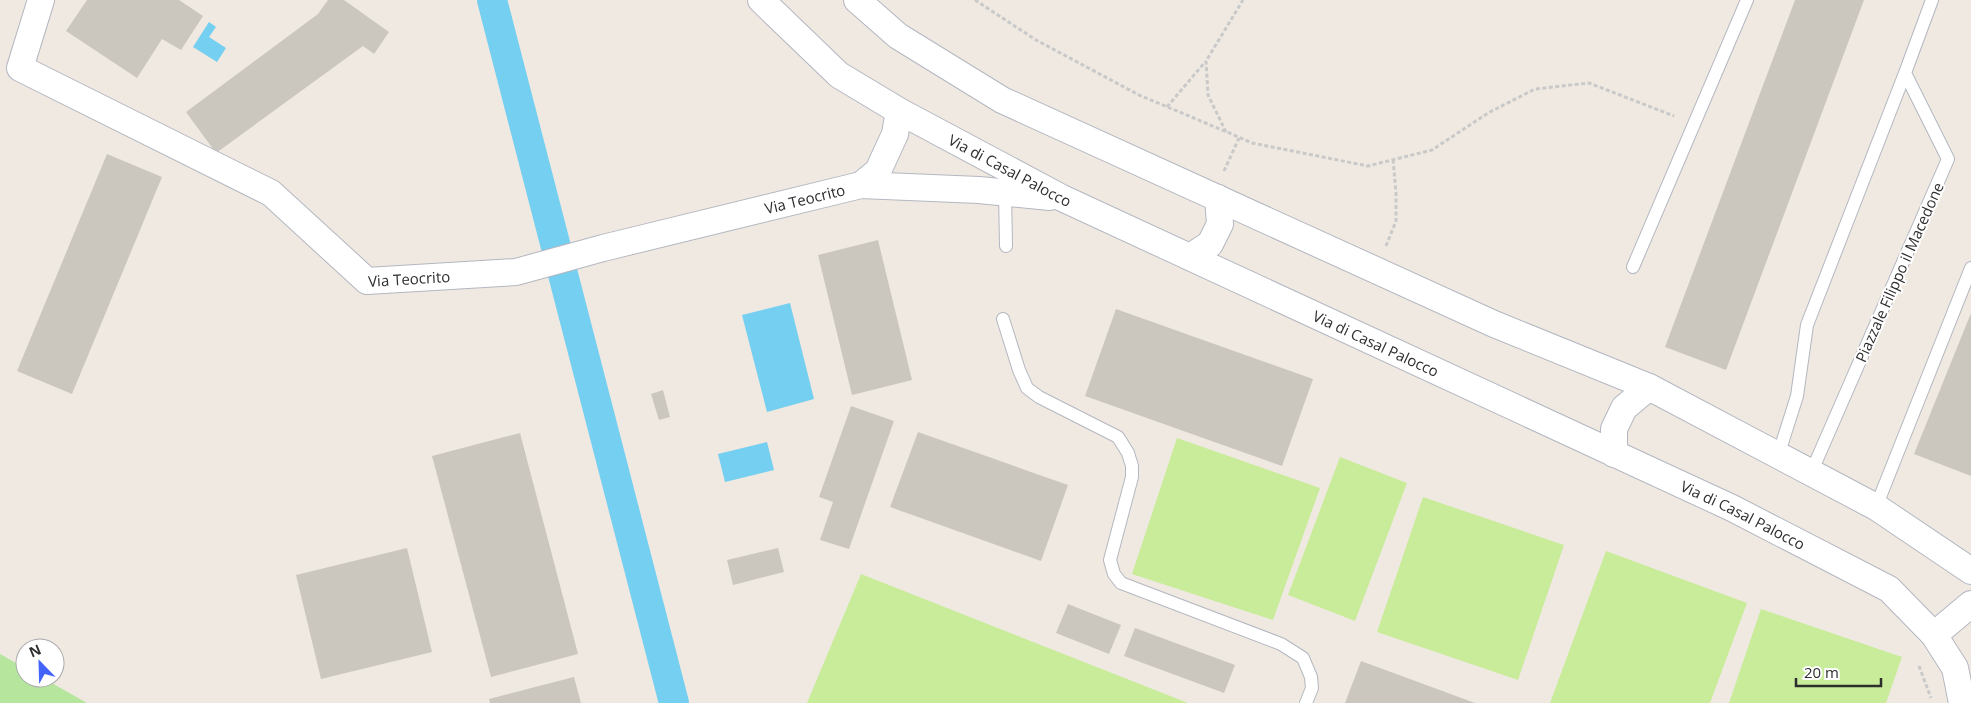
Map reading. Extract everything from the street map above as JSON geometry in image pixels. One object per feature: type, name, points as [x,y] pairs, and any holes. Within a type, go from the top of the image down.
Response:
[{"type":"street","name":"Via Teocrito","points":[[41,0],[20,68],[271,194],[367,281],[516,272],[603,248],[861,185],[1062,198]]},
{"type":"street","points":[[858,0],[898,36],[1002,100],[1494,324],[1649,387],[1876,507],[1971,571]]},
{"type":"street","name":"Via di Casal Palocco","points":[[769,4],[840,75],[899,111],[1062,198],[1732,508],[1889,589],[1934,635],[1954,668],[1962,703]]},
{"type":"street","name":"Via Teocrito","points":[[861,185],[878,171],[895,134],[899,111]]},
{"type":"street","points":[[1190,257],[1210,244],[1220,224],[1218,198]]},
{"type":"street","points":[[1614,454],[1614,429],[1624,408],[1649,387]]},
{"type":"street","points":[[1934,635],[1971,604]]},
{"type":"lane","points":[[1633,267],[1747,0]]},
{"type":"lane","points":[[1778,456],[1797,396],[1807,325],[1932,0]]},
{"type":"lane","name":"Piazzale Filippo il Macedone","points":[[1811,473],[1948,159],[1905,73]]},
{"type":"lane","points":[[1005,193],[1006,246]]},
{"type":"lane","points":[[1876,507],[1971,268]]},
{"type":"lane","points":[[1003,319],[1018,370],[1028,388],[1039,397],[1118,437],[1128,453],[1132,466],[1132,477],[1110,560],[1114,574],[1122,583],[1281,644],[1303,658],[1311,677],[1312,688],[1306,703]]},
{"type":"path","points":[[975,0],[1036,40],[1139,95],[1166,107],[1261,145],[1368,166],[1432,150],[1488,113],[1536,89],[1589,83],[1694,124]]},
{"type":"path","points":[[1166,107],[1206,61],[1243,0]]},
{"type":"path","points":[[1206,61],[1208,95],[1227,132]]},
{"type":"green space","points":[[1177,438],[1320,488],[1273,620],[1132,574]]},
{"type":"green space","points":[[1340,457],[1407,483],[1355,621],[1288,595]]},
{"type":"green space","points":[[1423,497],[1564,545],[1518,680],[1377,632]]},
{"type":"green space","points":[[1606,551],[1747,603],[1710,703],[1550,703]]},
{"type":"green space","points":[[861,574],[1188,703],[807,703]]},
{"type":"green space","points":[[1761,609],[1902,657],[1886,703],[1729,703]]},
{"type":"green space","points":[[0,654],[15,662],[15,688],[61,688],[87,703],[0,703]]},
{"type":"water","points":[[209,22],[216,27],[209,37],[226,48],[217,62],[193,47]]},
{"type":"water","points":[[790,303],[814,399],[767,412],[742,315]]},
{"type":"water","points":[[767,442],[774,470],[725,482],[718,454]]},
{"type":"building","points":[[87,0],[179,0],[203,16],[181,50],[162,39],[137,78],[66,31]]},
{"type":"building","points":[[328,0],[344,0],[389,32],[374,54],[363,46],[216,153],[186,112],[318,14]]},
{"type":"building","points":[[1795,0],[1864,0],[1726,370],[1665,347]]},
{"type":"building","points":[[107,154],[162,177],[72,394],[17,371]]},
{"type":"building","points":[[878,240],[912,380],[852,395],[818,255]]},
{"type":"building","points":[[1116,309],[1313,379],[1282,466],[1085,396]]},
{"type":"building","points":[[1971,313],[1971,476],[1914,454]]},
{"type":"building","points":[[663,390],[670,417],[659,420],[651,394]]},
{"type":"building","points":[[851,406],[894,421],[849,549],[820,540],[833,502],[819,497]]},
{"type":"building","points":[[918,432],[1068,485],[1041,561],[890,507]]},
{"type":"building","points":[[520,433],[578,654],[491,677],[432,456]]},
{"type":"building","points":[[407,548],[432,652],[321,679],[296,575]]},
{"type":"building","points":[[778,548],[784,572],[733,585],[727,560]]},
{"type":"building","points":[[1068,604],[1121,625],[1109,654],[1056,633]]},
{"type":"building","points":[[1135,628],[1235,665],[1224,693],[1124,656]]},
{"type":"building","points":[[1361,661],[1475,703],[1345,703]]},
{"type":"building","points":[[574,677],[581,703],[490,703],[489,699]]},
{"type":"waterway","points":[[492,0],[674,703]]}]
